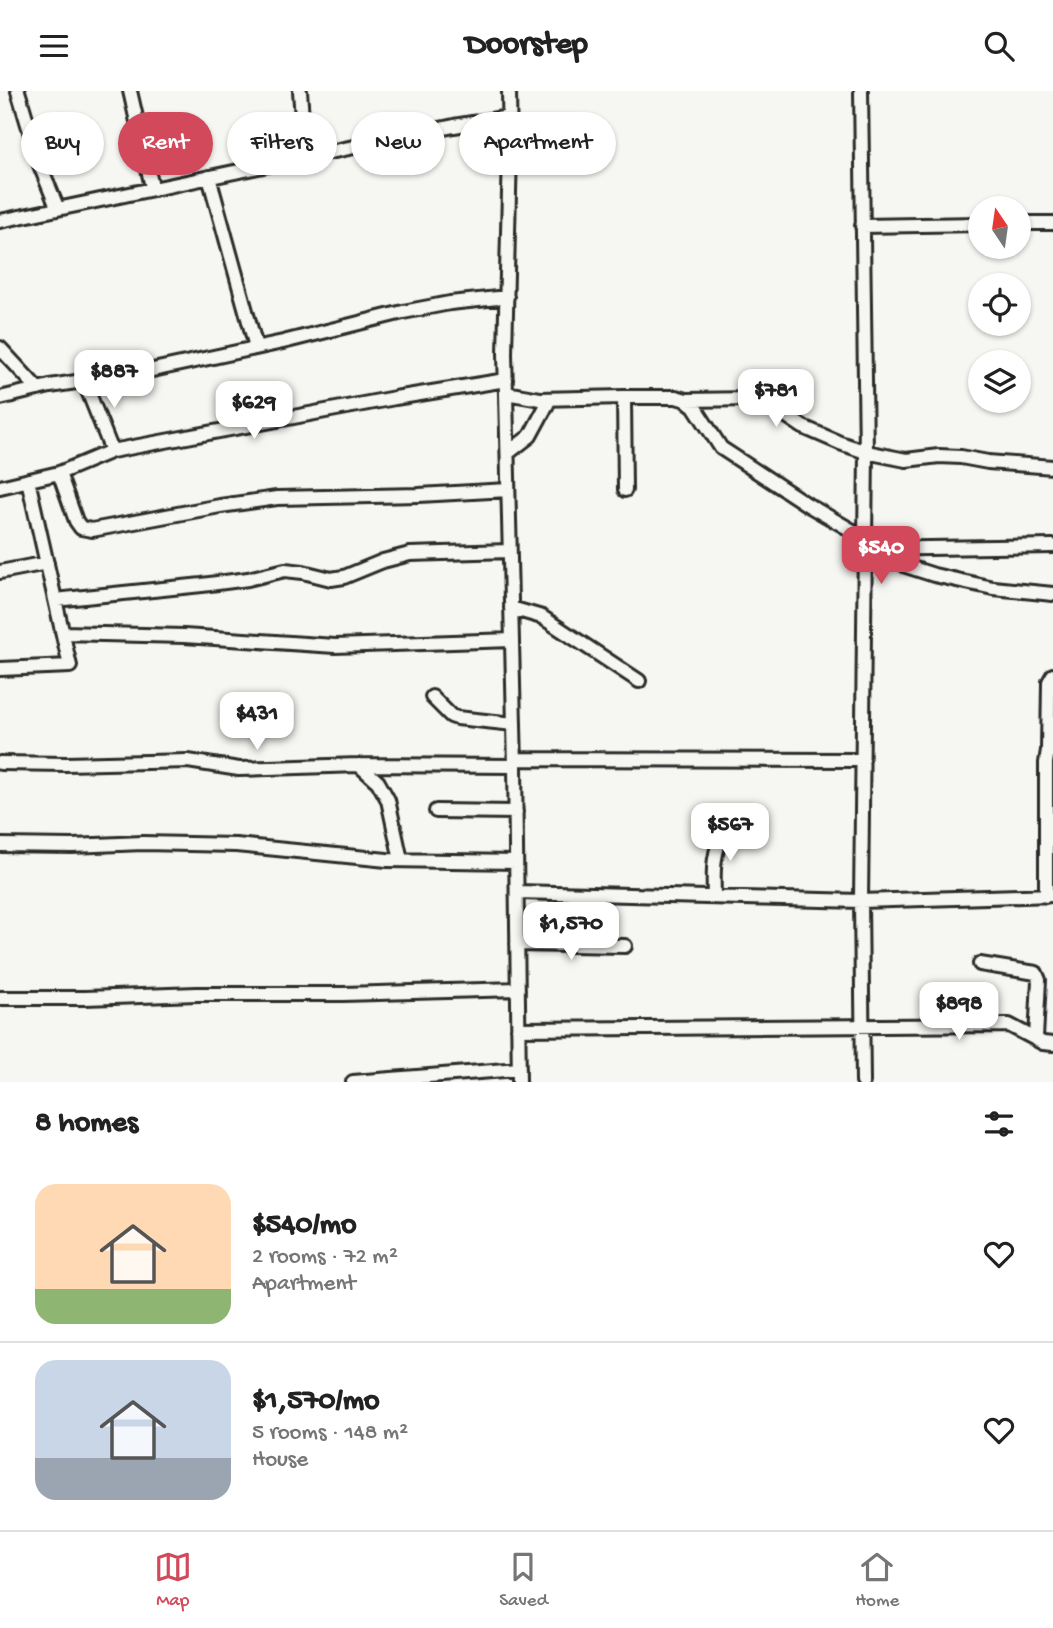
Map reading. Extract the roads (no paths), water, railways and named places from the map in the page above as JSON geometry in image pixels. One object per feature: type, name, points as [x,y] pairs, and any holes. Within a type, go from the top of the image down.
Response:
[{"type":"street","points":[[18,91],[40,165],[57,207]]},
{"type":"street","points":[[130,91],[152,187]]},
{"type":"street","points":[[300,91],[302,112]]},
{"type":"street","points":[[509,91],[509,112]]},
{"type":"street","points":[[861,91],[866,452],[861,901],[863,1082]]},
{"type":"street","points":[[337,150],[459,125]]},
{"type":"street","points":[[0,221],[227,173]]},
{"type":"street","points":[[353,1082],[519,1075],[506,386],[508,175]]},
{"type":"street","points":[[209,177],[256,347]]},
{"type":"street","points":[[1031,223],[1053,223]]},
{"type":"street","points":[[862,226],[968,224]]},
{"type":"street","points":[[0,398],[138,373],[403,312],[450,303],[507,297]]},
{"type":"street","points":[[0,348],[38,389]]},
{"type":"street","points":[[84,381],[112,451]]},
{"type":"street","points":[[0,487],[58,473],[112,451],[395,398],[506,386],[550,399],[676,397],[694,406],[722,447],[865,543],[882,549],[906,566],[934,575],[993,587],[1053,594]]},
{"type":"street","points":[[624,397],[625,490]]},
{"type":"street","points":[[686,400],[718,398],[762,402],[803,426],[866,452],[906,460],[939,456],[961,457],[1053,467]]},
{"type":"street","points":[[508,453],[530,436],[550,399]]},
{"type":"street","points":[[58,473],[76,521],[81,528],[92,530],[277,498],[508,491]]},
{"type":"street","points":[[0,669],[70,666],[28,480]]},
{"type":"street","points":[[882,549],[1053,546]]},
{"type":"street","points":[[55,600],[214,583],[285,571],[331,579],[410,554],[509,551]]},
{"type":"street","points":[[0,572],[47,563]]},
{"type":"street","points":[[511,608],[542,617],[639,681]]},
{"type":"street","points":[[63,633],[184,636],[335,646],[512,640]]},
{"type":"street","points":[[517,892],[861,901],[1050,896],[1046,762],[1051,748],[1049,682],[1053,675]]},
{"type":"street","points":[[432,697],[457,719],[514,724]]},
{"type":"street","points":[[0,763],[188,761],[239,769],[359,765],[863,760]]},
{"type":"street","points":[[359,765],[378,782],[388,800],[401,860]]},
{"type":"street","points":[[436,811],[516,812]]},
{"type":"street","points":[[714,897],[714,853],[726,825]]},
{"type":"street","points":[[0,845],[236,845],[401,860],[516,862]]},
{"type":"street","points":[[517,944],[625,946]]},
{"type":"street","points":[[980,964],[1037,973],[1040,980],[1036,1038]]},
{"type":"street","points":[[0,998],[518,989]]},
{"type":"street","points":[[519,1029],[1009,1025],[1043,1043],[1053,1044]]}]
